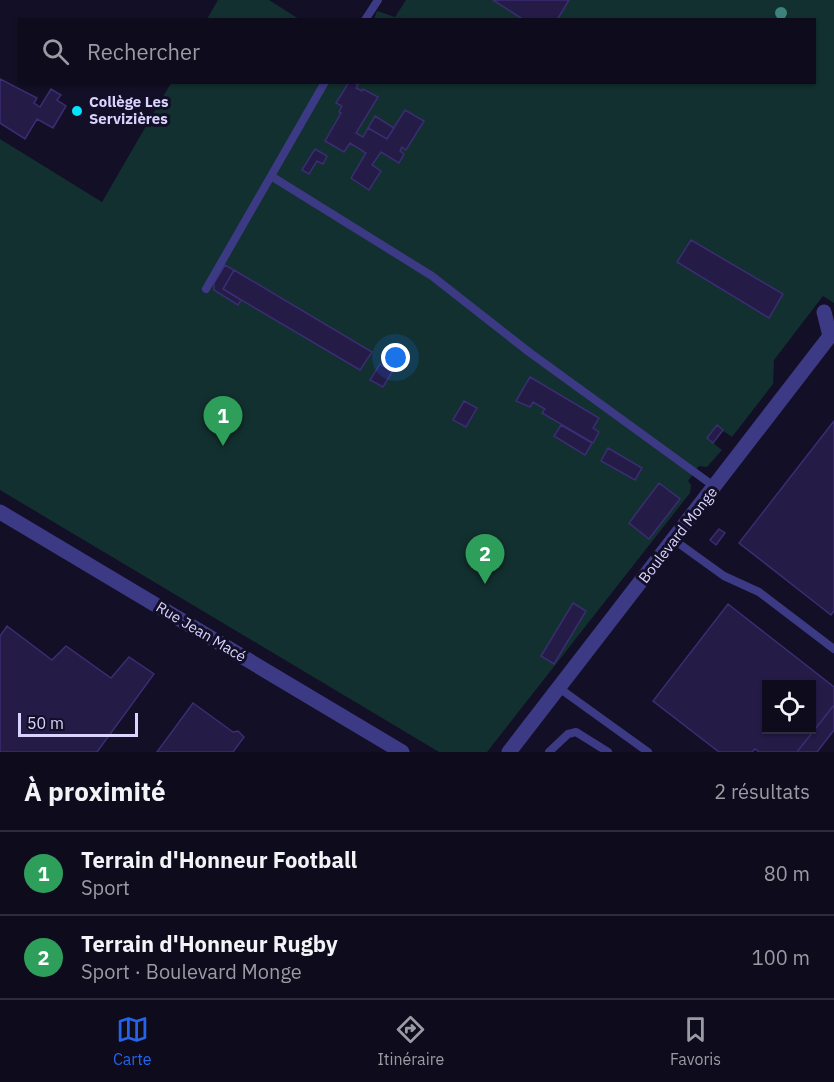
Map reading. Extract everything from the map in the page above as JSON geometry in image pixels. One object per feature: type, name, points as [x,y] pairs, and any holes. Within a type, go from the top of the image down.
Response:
[{"type":"street","name":"Boulevard Monge","points":[[509,752],[715,488],[830,336],[824,312]]},
{"type":"street","name":"Rue Jean Macé","points":[[0,512],[402,752]]},
{"type":"lane","points":[[366,18],[378,0]]},
{"type":"lane","points":[[206,289],[325,84]]},
{"type":"lane","points":[[271,176],[432,276],[529,352],[715,488]]},
{"type":"lane","points":[[674,540],[724,576],[759,592],[834,649]]},
{"type":"lane","points":[[559,688],[648,752]]},
{"type":"lane","points":[[549,752],[567,734],[576,732],[608,752]]},
{"type":"green space","points":[[218,0],[269,0],[297,18],[208,18]]},
{"type":"green space","points":[[406,0],[834,0],[834,303],[823,296],[774,360],[773,384],[732,437],[716,426],[707,438],[722,450],[707,467],[699,466],[688,481],[691,485],[690,493],[487,752],[439,752],[0,490],[0,139],[102,202],[170,84],[816,84],[816,18],[374,18],[377,11],[395,17]]},
{"type":"building","points":[[493,0],[569,0],[558,18],[521,18]]},
{"type":"building","points":[[0,79],[37,98],[34,103],[40,107],[51,89],[61,95],[57,100],[66,106],[53,128],[37,119],[25,139],[0,123]]},
{"type":"building","points":[[348,84],[356,84],[356,88],[378,97],[356,133],[363,137],[368,128],[387,139],[405,110],[424,121],[406,150],[402,147],[400,151],[404,154],[399,163],[381,152],[372,165],[381,171],[369,190],[351,178],[366,153],[350,143],[344,152],[325,141],[341,113],[339,112],[342,106],[336,103]]},
{"type":"building","points":[[375,116],[394,128],[387,139],[368,128]]},
{"type":"building","points":[[315,149],[327,156],[323,164],[317,161],[309,174],[302,170]]},
{"type":"building","points":[[691,240],[783,294],[769,318],[677,262]]},
{"type":"building","points":[[225,265],[234,270],[223,289],[241,300],[238,305],[214,290],[214,283]]},
{"type":"building","points":[[234,270],[372,352],[360,370],[223,289]]},
{"type":"building","points":[[390,360],[397,364],[383,387],[370,380],[380,364],[386,368]]},
{"type":"building","points":[[530,377],[599,418],[593,428],[599,432],[593,443],[542,413],[545,409],[533,402],[530,407],[516,401]]},
{"type":"building","points":[[464,401],[477,408],[466,427],[453,420]]},
{"type":"building","points":[[834,421],[834,611],[831,615],[739,543]]},
{"type":"building","points":[[561,425],[592,443],[585,455],[554,436]]},
{"type":"building","points":[[717,425],[723,430],[713,443],[707,438]]},
{"type":"building","points":[[608,448],[642,468],[635,480],[601,461]]},
{"type":"building","points":[[659,483],[680,499],[649,539],[629,523]]},
{"type":"building","points":[[719,529],[725,533],[716,545],[710,540]]},
{"type":"building","points":[[573,603],[586,611],[554,664],[541,656]]},
{"type":"building","points":[[728,604],[834,687],[834,705],[816,728],[816,680],[762,680],[762,734],[811,734],[797,752],[759,752],[755,749],[752,752],[719,752],[653,701]]},
{"type":"building","points":[[7,626],[52,660],[66,646],[111,678],[129,657],[154,674],[97,752],[0,752],[0,636]]},
{"type":"building","points":[[193,703],[233,732],[238,731],[244,737],[233,752],[157,752]]},
{"type":"building","points":[[834,705],[834,730],[817,752],[797,752],[811,734],[816,734],[816,728]]},
{"type":"place","name":"Collège Les Servizières","points":[[77,111]]},
{"type":"place","name":"Terrain d'Honneur Football","points":[[223,446]]},
{"type":"place","name":"Terrain d'Honneur Rugby","points":[[485,584]]}]
